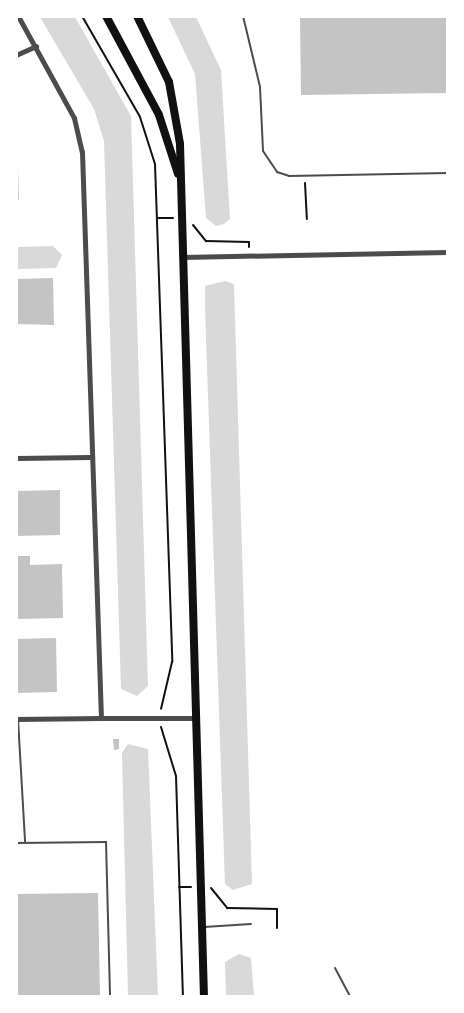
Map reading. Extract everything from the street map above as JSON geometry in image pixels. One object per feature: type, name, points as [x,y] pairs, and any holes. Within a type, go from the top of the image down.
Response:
[{"type":"main road","points":[[106,16],[159,115],[178,174]]},
{"type":"main road","points":[[137,16],[173,94],[178,174],[192,718],[204,996]]},
{"type":"street","points":[[18,16],[74,118],[82,152],[101,718]]},
{"type":"street","points":[[16,55],[36,46]]},
{"type":"street","points":[[180,256],[447,252]]},
{"type":"street","points":[[16,458],[91,457]]},
{"type":"street","points":[[17,719],[192,718]]},
{"type":"lane","points":[[243,16],[260,87],[267,164],[289,176],[447,173]]},
{"type":"lane","points":[[17,719],[26,843]]},
{"type":"lane","points":[[16,843],[106,842],[110,996]]},
{"type":"lane","points":[[201,927],[251,924]]},
{"type":"lane","points":[[335,968],[350,996]]},
{"type":"path","points":[[82,16],[147,132],[158,218],[172,662],[161,707]]},
{"type":"path","points":[[305,176],[307,219]]},
{"type":"path","points":[[158,218],[172,218]]},
{"type":"path","points":[[190,219],[206,241],[249,242],[249,256]]},
{"type":"path","points":[[161,730],[176,776],[183,996]]},
{"type":"path","points":[[179,887],[193,886]]},
{"type":"path","points":[[206,886],[227,908],[277,909],[277,928]]},
{"type":"shaded area","points":[[40,17],[75,17],[131,116],[148,686],[137,696],[121,689],[104,141],[94,109]]},
{"type":"shaded area","points":[[168,17],[196,17],[221,70],[230,219],[216,226],[206,218],[195,74]]},
{"type":"shaded area","points":[[53,246],[62,255],[56,268],[17,269],[17,247]]},
{"type":"shaded area","points":[[225,281],[234,284],[252,884],[233,890],[225,884],[205,309],[205,286]]},
{"type":"shaded area","points":[[128,744],[148,749],[158,996],[128,996],[122,753]]},
{"type":"shaded area","points":[[239,954],[251,958],[254,996],[226,996],[225,962]]},
{"type":"building","points":[[300,16],[448,16],[448,93],[301,95]]},
{"type":"building","points":[[16,168],[18,168],[19,200],[16,200]]},
{"type":"building","points":[[53,278],[54,325],[16,324],[16,279]]},
{"type":"building","points":[[60,490],[60,535],[16,536],[16,491]]},
{"type":"building","points":[[16,556],[30,556],[30,565],[62,564],[63,618],[16,619]]},
{"type":"building","points":[[56,638],[57,692],[16,693],[16,639]]},
{"type":"building","points":[[113,739],[119,739],[119,749],[114,750]]},
{"type":"building","points":[[98,893],[100,996],[16,996],[16,894]]}]
